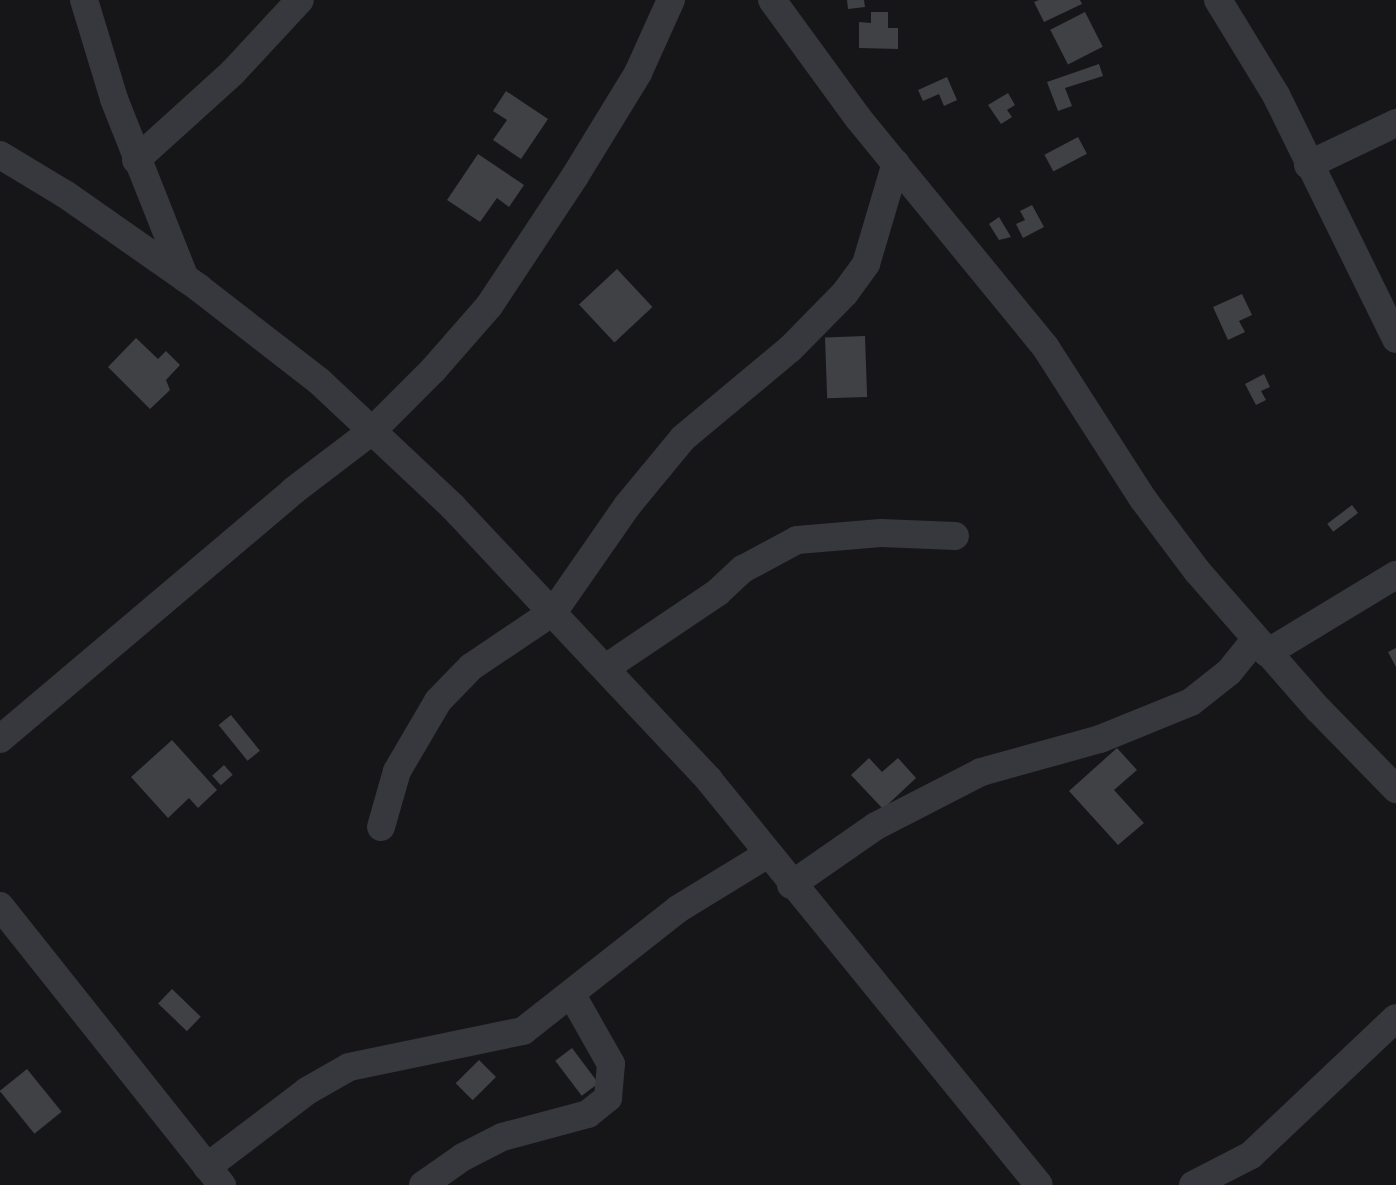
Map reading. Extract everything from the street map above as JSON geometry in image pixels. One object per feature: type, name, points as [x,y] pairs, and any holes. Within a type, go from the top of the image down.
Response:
[{"type":"street","points":[[84,0],[136,160],[185,278]]},
{"type":"street","points":[[136,160],[233,72],[300,0]]},
{"type":"street","points":[[0,739],[293,491],[373,430],[489,306],[638,73],[671,0]]},
{"type":"street","points":[[772,0],[896,163],[1046,348],[1143,499],[1261,646],[1396,789]]},
{"type":"street","points":[[1218,0],[1276,95],[1308,165],[1396,339]]},
{"type":"street","points":[[1308,165],[1396,123]]},
{"type":"street","points":[[0,155],[65,194],[185,278],[319,381],[373,430],[554,611],[709,780],[766,855],[1039,1185]]},
{"type":"street","points":[[381,827],[397,771],[438,701],[472,667],[554,611],[627,506],[683,438],[790,349],[845,293],[866,264],[896,163]]},
{"type":"street","points":[[607,667],[718,592],[743,569],[797,540],[880,533],[955,536]]},
{"type":"street","points":[[791,885],[876,826],[981,772],[1100,739],[1191,702],[1261,646],[1396,575]]},
{"type":"street","points":[[0,906],[214,1176],[307,1091],[349,1067],[523,1032],[678,909],[766,855]]},
{"type":"street","points":[[423,1185],[463,1157],[502,1137],[588,1114],[608,1098],[611,1064],[572,995]]},
{"type":"street","points":[[1194,1185],[1251,1155],[1396,1018]]},
{"type":"building","points":[[847,0],[864,0],[865,7],[848,9]]},
{"type":"building","points":[[1039,0],[1080,0],[1082,4],[1044,22],[1034,2]]},
{"type":"building","points":[[871,12],[888,12],[888,28],[898,28],[898,49],[859,48],[859,22],[871,23]]},
{"type":"building","points":[[1085,12],[1103,47],[1068,64],[1050,30]]},
{"type":"building","points":[[1099,64],[1103,76],[1065,88],[1072,106],[1058,111],[1047,82]]},
{"type":"building","points":[[947,77],[957,100],[944,106],[939,94],[923,101],[918,90]]},
{"type":"building","points":[[506,91],[548,119],[521,159],[493,140],[507,120],[493,111]]},
{"type":"building","points":[[1008,93],[1015,105],[1007,110],[1012,117],[1001,124],[988,105]]},
{"type":"building","points":[[1078,137],[1087,154],[1053,172],[1044,155]]},
{"type":"building","points":[[478,154],[524,185],[509,207],[497,198],[480,222],[447,200]]},
{"type":"building","points":[[1032,205],[1044,227],[1023,238],[1016,224],[1025,220],[1020,211]]},
{"type":"building","points":[[999,217],[1011,237],[999,240],[989,224]]},
{"type":"building","points":[[617,269],[652,307],[614,342],[579,304]]},
{"type":"building","points":[[1242,294],[1252,315],[1239,321],[1245,332],[1228,340],[1213,307]]},
{"type":"building","points":[[865,336],[867,397],[827,398],[825,337]]},
{"type":"building","points":[[136,338],[158,359],[166,351],[180,365],[166,380],[170,390],[150,409],[108,367]]},
{"type":"building","points":[[1264,374],[1270,387],[1261,391],[1266,400],[1256,405],[1245,384]]},
{"type":"building","points":[[1352,505],[1358,513],[1333,532],[1327,524]]},
{"type":"building","points":[[1396,648],[1396,667],[1388,652]]},
{"type":"building","points":[[231,715],[260,751],[248,761],[219,725]]},
{"type":"building","points":[[172,740],[217,790],[198,808],[189,798],[168,818],[131,777]]},
{"type":"building","points":[[1117,748],[1137,770],[1114,790],[1144,823],[1118,845],[1069,791]]},
{"type":"building","points":[[869,758],[882,772],[898,758],[916,778],[883,809],[851,775]]},
{"type":"building","points":[[224,765],[233,775],[221,785],[212,776]]},
{"type":"building","points":[[172,989],[201,1017],[187,1031],[158,1003]]},
{"type":"building","points":[[572,1048],[598,1083],[582,1096],[555,1061]]},
{"type":"building","points":[[479,1060],[496,1077],[473,1100],[456,1083]]},
{"type":"building","points":[[27,1069],[62,1112],[34,1134],[0,1091]]}]
